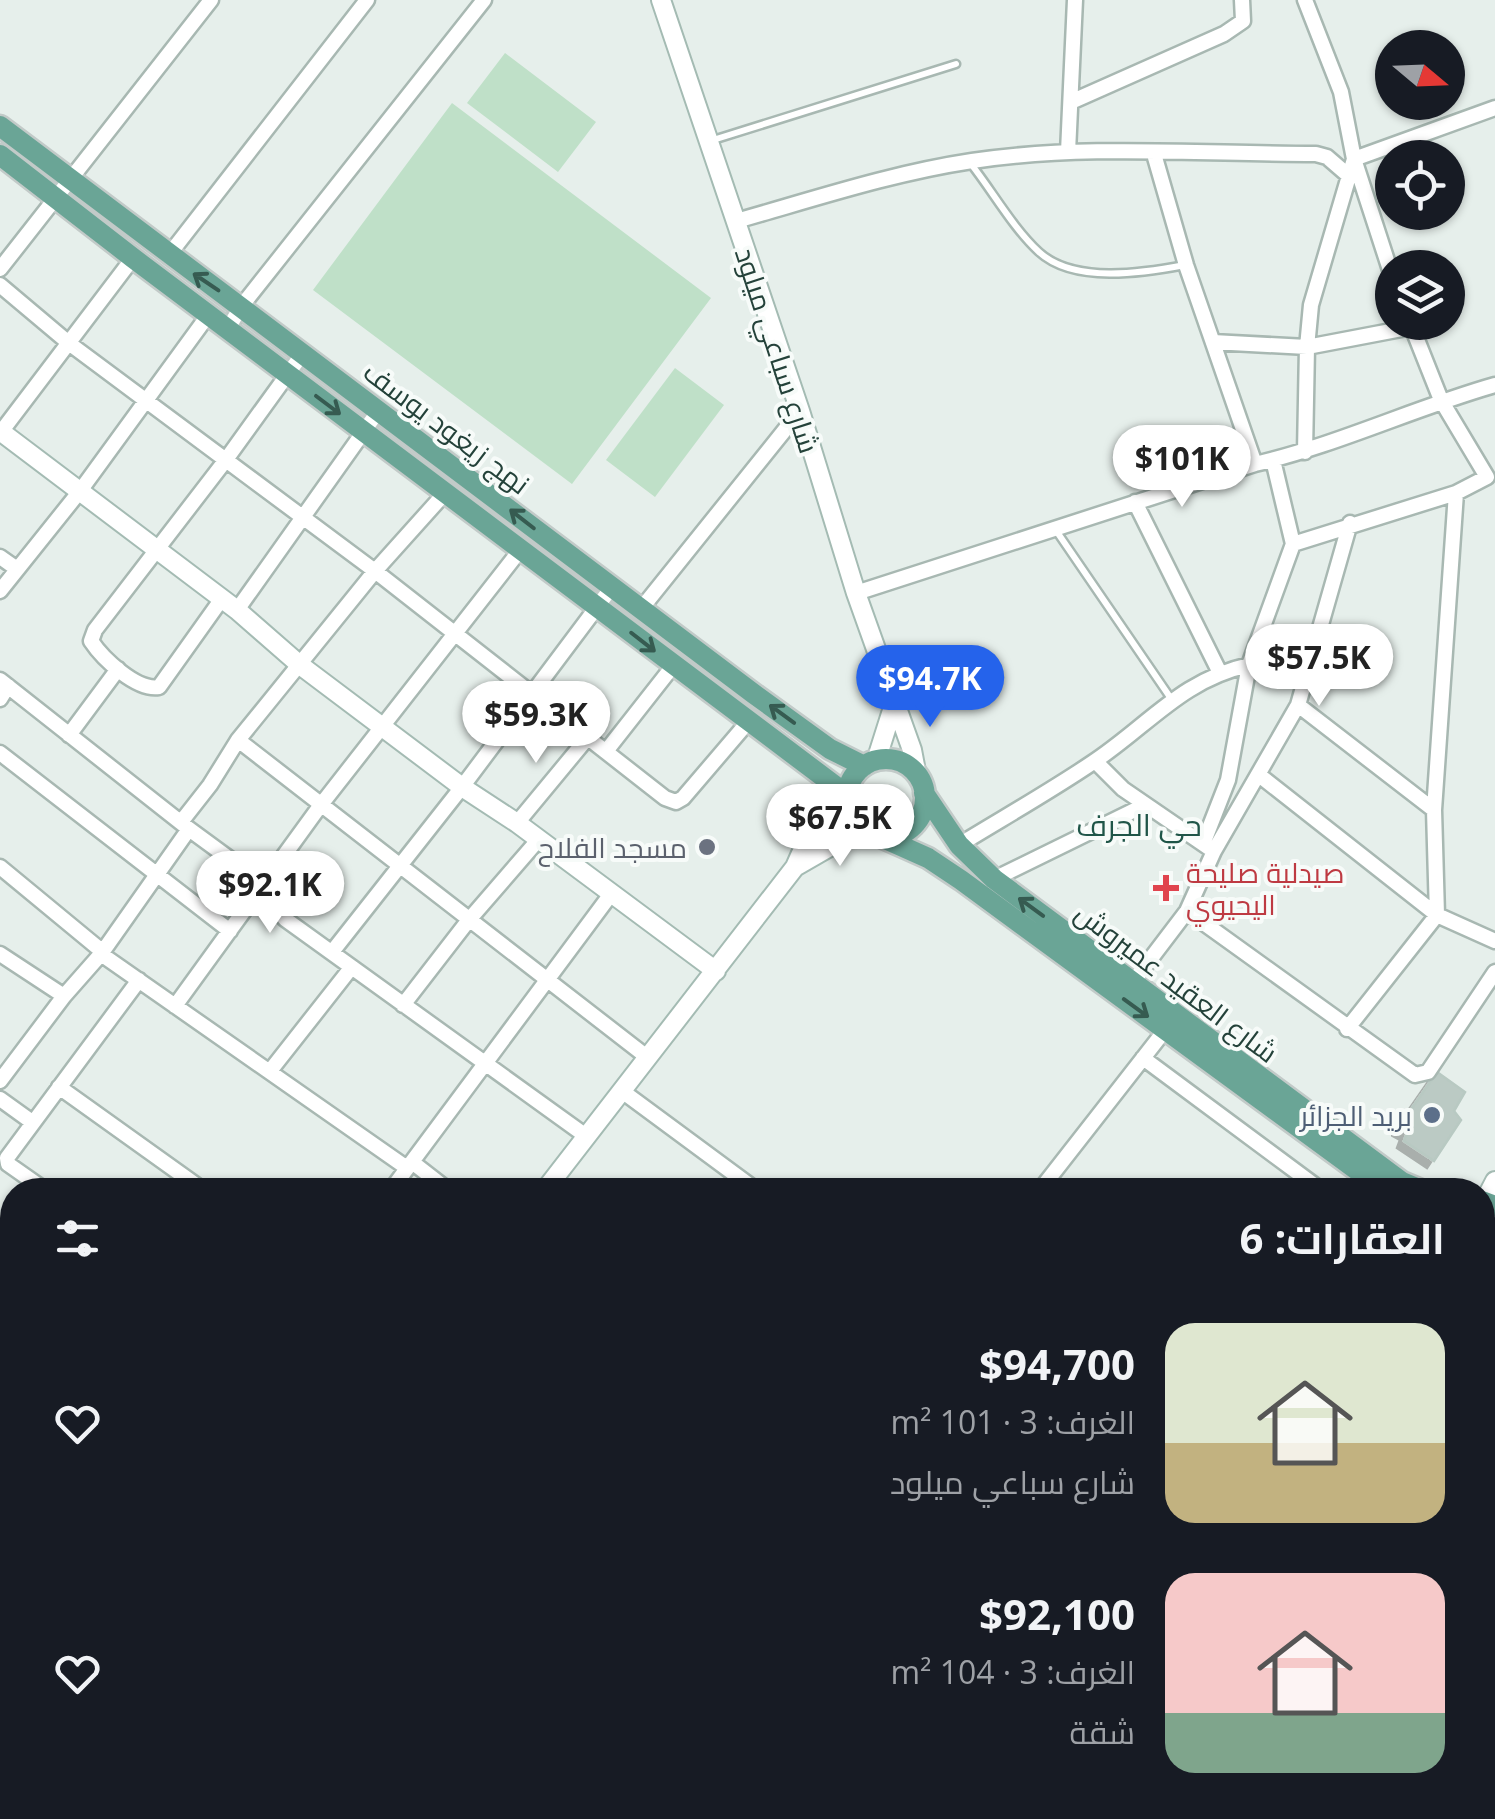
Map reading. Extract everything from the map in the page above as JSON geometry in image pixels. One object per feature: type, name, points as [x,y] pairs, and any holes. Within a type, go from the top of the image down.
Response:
[{"type":"main road","name":"نهج زيغود يوسف","points":[[0,126],[830,750],[870,764]]},
{"type":"main road","name":"نهج زيغود يوسف","points":[[0,154],[846,798]]},
{"type":"main road","points":[[897,761],[916,772],[924,805],[914,826],[904,833],[882,837],[856,826],[846,798],[851,780],[870,764],[897,761]]},
{"type":"main road","name":"شارع العقيد عميروش","points":[[924,793],[959,845],[994,880],[1133,982],[1171,1022],[1369,1178]]},
{"type":"main road","name":"شارع العقيد عميروش","points":[[882,837],[928,858],[1396,1178]]},
{"type":"street","points":[[0,268],[211,0]]},
{"type":"street","points":[[168,256],[367,0]]},
{"type":"street","name":"شارع سباعي ميلود","points":[[661,0],[800,411],[916,772]]},
{"type":"street","points":[[1068,152],[1075,0]]},
{"type":"street","points":[[1072,101],[1224,34],[1243,21],[1242,0]]},
{"type":"street","points":[[1305,0],[1340,92],[1354,159],[1384,250]]},
{"type":"street","points":[[228,329],[240,308],[478,2]]},
{"type":"street","points":[[1354,159],[1495,108]]},
{"type":"street","points":[[736,221],[878,181],[970,162],[1068,152],[1316,154],[1327,157],[1349,176]]},
{"type":"street","points":[[1154,154],[1186,265],[1255,464]]},
{"type":"street","points":[[1306,452],[1307,347],[1319,273],[1354,159]]},
{"type":"street","points":[[133,258],[2,437],[229,605],[462,787],[518,823],[716,971]]},
{"type":"street","points":[[0,285],[70,344],[375,571],[666,798],[676,802],[689,793],[748,722]]},
{"type":"street","points":[[0,590],[80,492],[209,314]]},
{"type":"street","points":[[1213,342],[1307,347],[1375,333]]},
{"type":"street","points":[[1293,544],[1491,478],[1441,400],[1417,340]]},
{"type":"street","points":[[302,353],[91,636],[94,647],[118,668],[146,688],[160,687],[304,518],[380,410]]},
{"type":"street","points":[[856,593],[1255,464],[1306,452],[1441,400],[1495,385]]},
{"type":"street","points":[[641,609],[800,411]]},
{"type":"street","points":[[1133,982],[1187,911],[1228,780],[1249,665],[1293,544],[1272,460]]},
{"type":"street","points":[[0,1082],[64,996],[102,953],[156,876],[238,740],[375,571],[445,492]]},
{"type":"street","points":[[1347,1028],[1437,915],[1434,810],[1456,492]]},
{"type":"street","points":[[1136,502],[1219,672]]},
{"type":"street","points":[[1208,848],[1258,775],[1298,705],[1350,524]]},
{"type":"street","points":[[175,1006],[320,806],[521,548]]},
{"type":"street","points":[[0,556],[17,569]]},
{"type":"street","points":[[332,952],[612,588]]},
{"type":"street","points":[[959,845],[1095,761],[1172,700],[1219,672],[1249,665]]},
{"type":"street","points":[[607,750],[673,666]]},
{"type":"street","points":[[70,735],[118,668]]},
{"type":"street","points":[[3,688],[264,884],[268,899],[285,920],[586,1136]]},
{"type":"street","points":[[870,764],[895,700]]},
{"type":"street","points":[[1298,705],[1434,810]]},
{"type":"street","points":[[518,823],[588,736]]},
{"type":"street","points":[[238,740],[647,1057]]},
{"type":"street","points":[[0,753],[230,932]]},
{"type":"street","points":[[1095,761],[1144,805],[1208,848]]},
{"type":"street","points":[[1258,775],[1437,915],[1495,941]]},
{"type":"street","points":[[554,1178],[794,867],[827,812],[846,798]]},
{"type":"street","points":[[994,880],[1144,805]]},
{"type":"street","points":[[794,867],[856,826]]},
{"type":"street","points":[[404,1005],[468,920],[539,839]]},
{"type":"street","points":[[0,868],[102,953],[175,1006],[429,1178]]},
{"type":"street","points":[[400,1178],[611,894]]},
{"type":"street","points":[[1187,911],[1414,1075],[1428,1072],[1495,972]]},
{"type":"street","points":[[0,954],[64,996]]},
{"type":"street","points":[[270,1071],[351,968]]},
{"type":"street","points":[[29,1178],[7,1161],[139,980]]},
{"type":"street","points":[[1049,1178],[1171,1022]]},
{"type":"street","points":[[1142,1058],[1305,1178]]},
{"type":"street","points":[[59,1086],[186,1178]]},
{"type":"street","points":[[622,1091],[740,1178]]},
{"type":"street","points":[[0,1099],[32,1122]]},
{"type":"lane","points":[[707,142],[956,64]]},
{"type":"lane","points":[[970,162],[1037,250],[1056,263],[1120,276],[1186,265]]},
{"type":"lane","points":[[1054,528],[1172,700]]},
{"type":"green space","points":[[505,53],[596,122],[558,172],[467,103]]},
{"type":"green space","points":[[452,103],[711,298],[572,484],[313,290]]},
{"type":"green space","points":[[675,368],[724,405],[655,497],[606,460]]},
{"type":"building","name":"بريد الجزائر","points":[[1437,1072],[1465,1092],[1454,1111],[1461,1120],[1434,1161],[1404,1141],[1407,1133],[1398,1128]]},
{"type":"place","name":"مسجد الفلاح","points":[[707,847]]},
{"type":"place","name":"صيدلية صليحة اليحيوي","points":[[1166,888]]},
{"type":"place","name":"بريد الجزائر","points":[[1432,1115]]},
{"type":"district","name":"حي الجرف","points":[[1139,824]]}]
